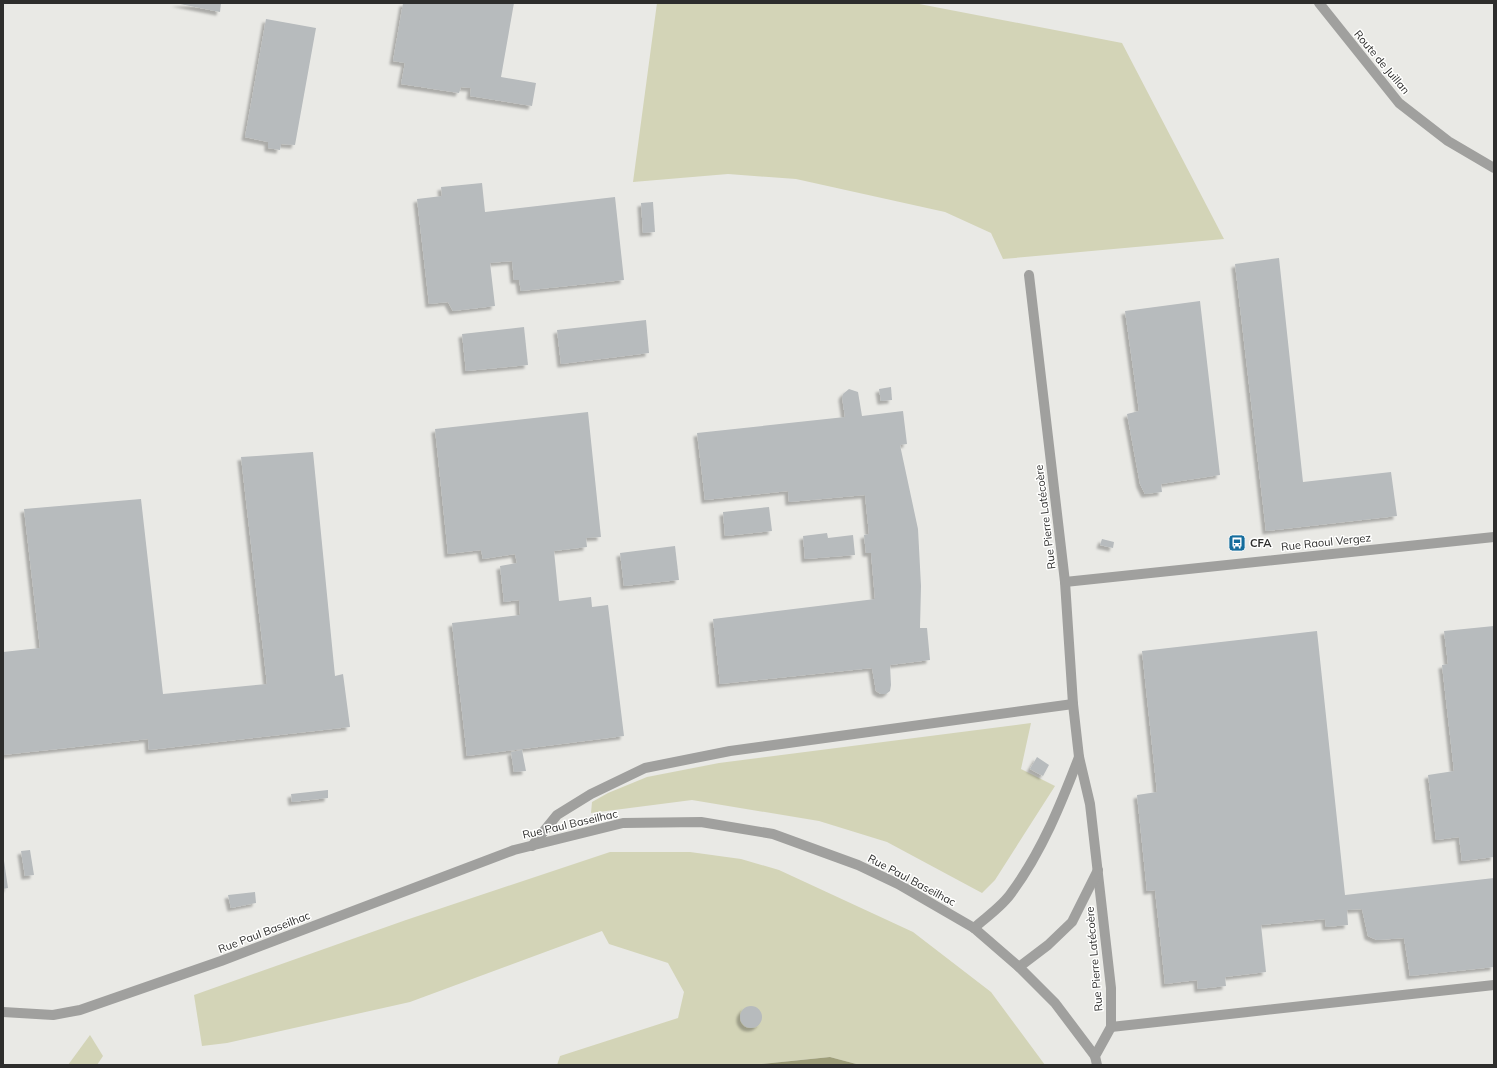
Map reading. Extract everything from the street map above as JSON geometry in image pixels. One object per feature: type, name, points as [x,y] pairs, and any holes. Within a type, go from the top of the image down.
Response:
[{"type":"street","name":"Route de Juillan","points":[[1319,3],[1399,103],[1448,142],[1494,168]]},
{"type":"street","name":"Rue Pierre Latécoère","points":[[1029,275],[1065,582],[1078,757],[1090,804],[1111,988],[1111,1027],[1096,1060]]},
{"type":"street","name":"Rue Raoul Vergez","points":[[1065,582],[1494,537]]},
{"type":"street","points":[[532,846],[557,815],[591,794],[645,768],[730,751],[1073,704]]},
{"type":"street","name":"Rue Pierre Latécoère","points":[[974,928],[1012,894],[1044,840],[1063,797],[1078,757]]},
{"type":"street","name":"Rue Paul Baseilhac","points":[[3,1012],[53,1015],[80,1010],[221,961],[514,850],[623,823],[701,822],[773,834],[872,871],[898,884],[974,928],[1019,967],[1055,1003],[1096,1060]]},
{"type":"street","name":"Rue Pierre Latécoère","points":[[1019,967],[1048,945],[1072,922],[1098,870]]},
{"type":"street","points":[[1111,1027],[1494,985]]},
{"type":"shaded area","points":[[657,3],[914,3],[1122,43],[1224,239],[1003,259],[991,233],[945,212],[796,179],[728,174],[633,182]]},
{"type":"shaded area","points":[[1031,723],[1021,769],[1055,786],[995,880],[982,893],[887,842],[819,821],[692,800],[591,813],[592,802],[608,793],[647,777],[719,763]]},
{"type":"shaded area","points":[[610,852],[690,852],[741,859],[779,870],[913,932],[991,992],[1045,1065],[860,1065],[830,1057],[753,1065],[557,1065],[560,1056],[678,1018],[684,992],[668,963],[609,944],[602,931],[410,1002],[227,1043],[202,1046],[194,995],[406,920]]},
{"type":"shaded area","points":[[90,1035],[103,1056],[97,1065],[68,1065]]},
{"type":"shaded area","points":[[830,1057],[860,1065],[753,1065]]},
{"type":"building","points":[[175,3],[221,3],[220,12]]},
{"type":"building","points":[[403,3],[514,3],[501,77],[536,83],[532,106],[470,96],[471,88],[461,87],[459,93],[401,84],[405,63],[393,61]]},
{"type":"building","points":[[266,19],[316,28],[295,145],[281,144],[280,150],[268,148],[268,142],[245,137]]},
{"type":"building","points":[[482,183],[485,212],[615,197],[624,280],[521,291],[519,280],[514,280],[512,261],[490,263],[495,306],[453,311],[448,302],[429,304],[417,199],[442,196],[441,187]]},
{"type":"building","points":[[653,202],[655,232],[643,233],[641,203]]},
{"type":"building","points":[[1279,258],[1303,482],[1391,472],[1397,516],[1266,531],[1235,264]]},
{"type":"building","points":[[1200,301],[1220,475],[1161,484],[1162,492],[1145,494],[1140,484],[1127,414],[1139,411],[1125,311]]},
{"type":"building","points":[[646,320],[649,353],[561,364],[557,330]]},
{"type":"building","points":[[524,327],[528,365],[466,371],[462,334]]},
{"type":"building","points":[[891,387],[892,400],[881,401],[879,389]]},
{"type":"building","points":[[849,389],[858,392],[862,416],[903,411],[907,444],[900,445],[918,529],[921,586],[920,628],[927,628],[930,660],[890,665],[891,685],[890,691],[886,694],[881,694],[876,691],[872,668],[720,684],[713,619],[875,599],[871,553],[866,553],[864,535],[869,534],[865,495],[789,502],[788,491],[705,500],[697,433],[845,417],[842,397],[843,394]]},
{"type":"building","points":[[588,412],[601,537],[586,538],[587,547],[554,551],[559,601],[591,597],[592,607],[608,605],[624,736],[467,756],[452,623],[520,615],[519,600],[504,602],[500,566],[517,563],[515,554],[483,559],[481,550],[448,554],[435,429]]},
{"type":"building","points":[[313,452],[335,676],[343,674],[350,727],[149,750],[148,739],[3,755],[3,652],[40,648],[24,509],[141,499],[163,694],[267,684],[241,457]]},
{"type":"building","points":[[769,507],[772,531],[725,536],[723,512]]},
{"type":"building","points":[[827,533],[828,538],[853,535],[855,555],[805,559],[803,536]]},
{"type":"building","points":[[1102,539],[1114,542],[1113,548],[1100,545]]},
{"type":"building","points":[[675,546],[679,580],[624,586],[620,553]]},
{"type":"building","points":[[1494,626],[1494,857],[1462,861],[1459,837],[1436,840],[1428,775],[1454,771],[1442,665],[1448,664],[1444,631]]},
{"type":"building","points":[[1317,631],[1345,895],[1494,878],[1494,967],[1410,976],[1404,938],[1377,940],[1368,936],[1362,909],[1347,910],[1348,925],[1326,927],[1325,919],[1261,925],[1266,972],[1225,977],[1226,986],[1198,989],[1197,980],[1165,984],[1155,890],[1147,891],[1137,795],[1157,792],[1142,651]]},
{"type":"building","points":[[522,750],[526,771],[514,772],[511,752]]},
{"type":"building","points":[[1037,757],[1049,765],[1043,776],[1030,769]]},
{"type":"building","points":[[328,790],[328,798],[292,802],[291,794]]},
{"type":"building","points":[[30,850],[34,875],[25,876],[21,851]]},
{"type":"building","points":[[3,854],[8,888],[3,889]]},
{"type":"building","points":[[255,892],[256,903],[231,908],[228,895]]},
{"type":"building","points":[[751,1006],[759,1009],[762,1017],[759,1025],[751,1028],[743,1025],[740,1017],[743,1009]]},
{"type":"place","name":"CFA","points":[[1237,543]]}]
